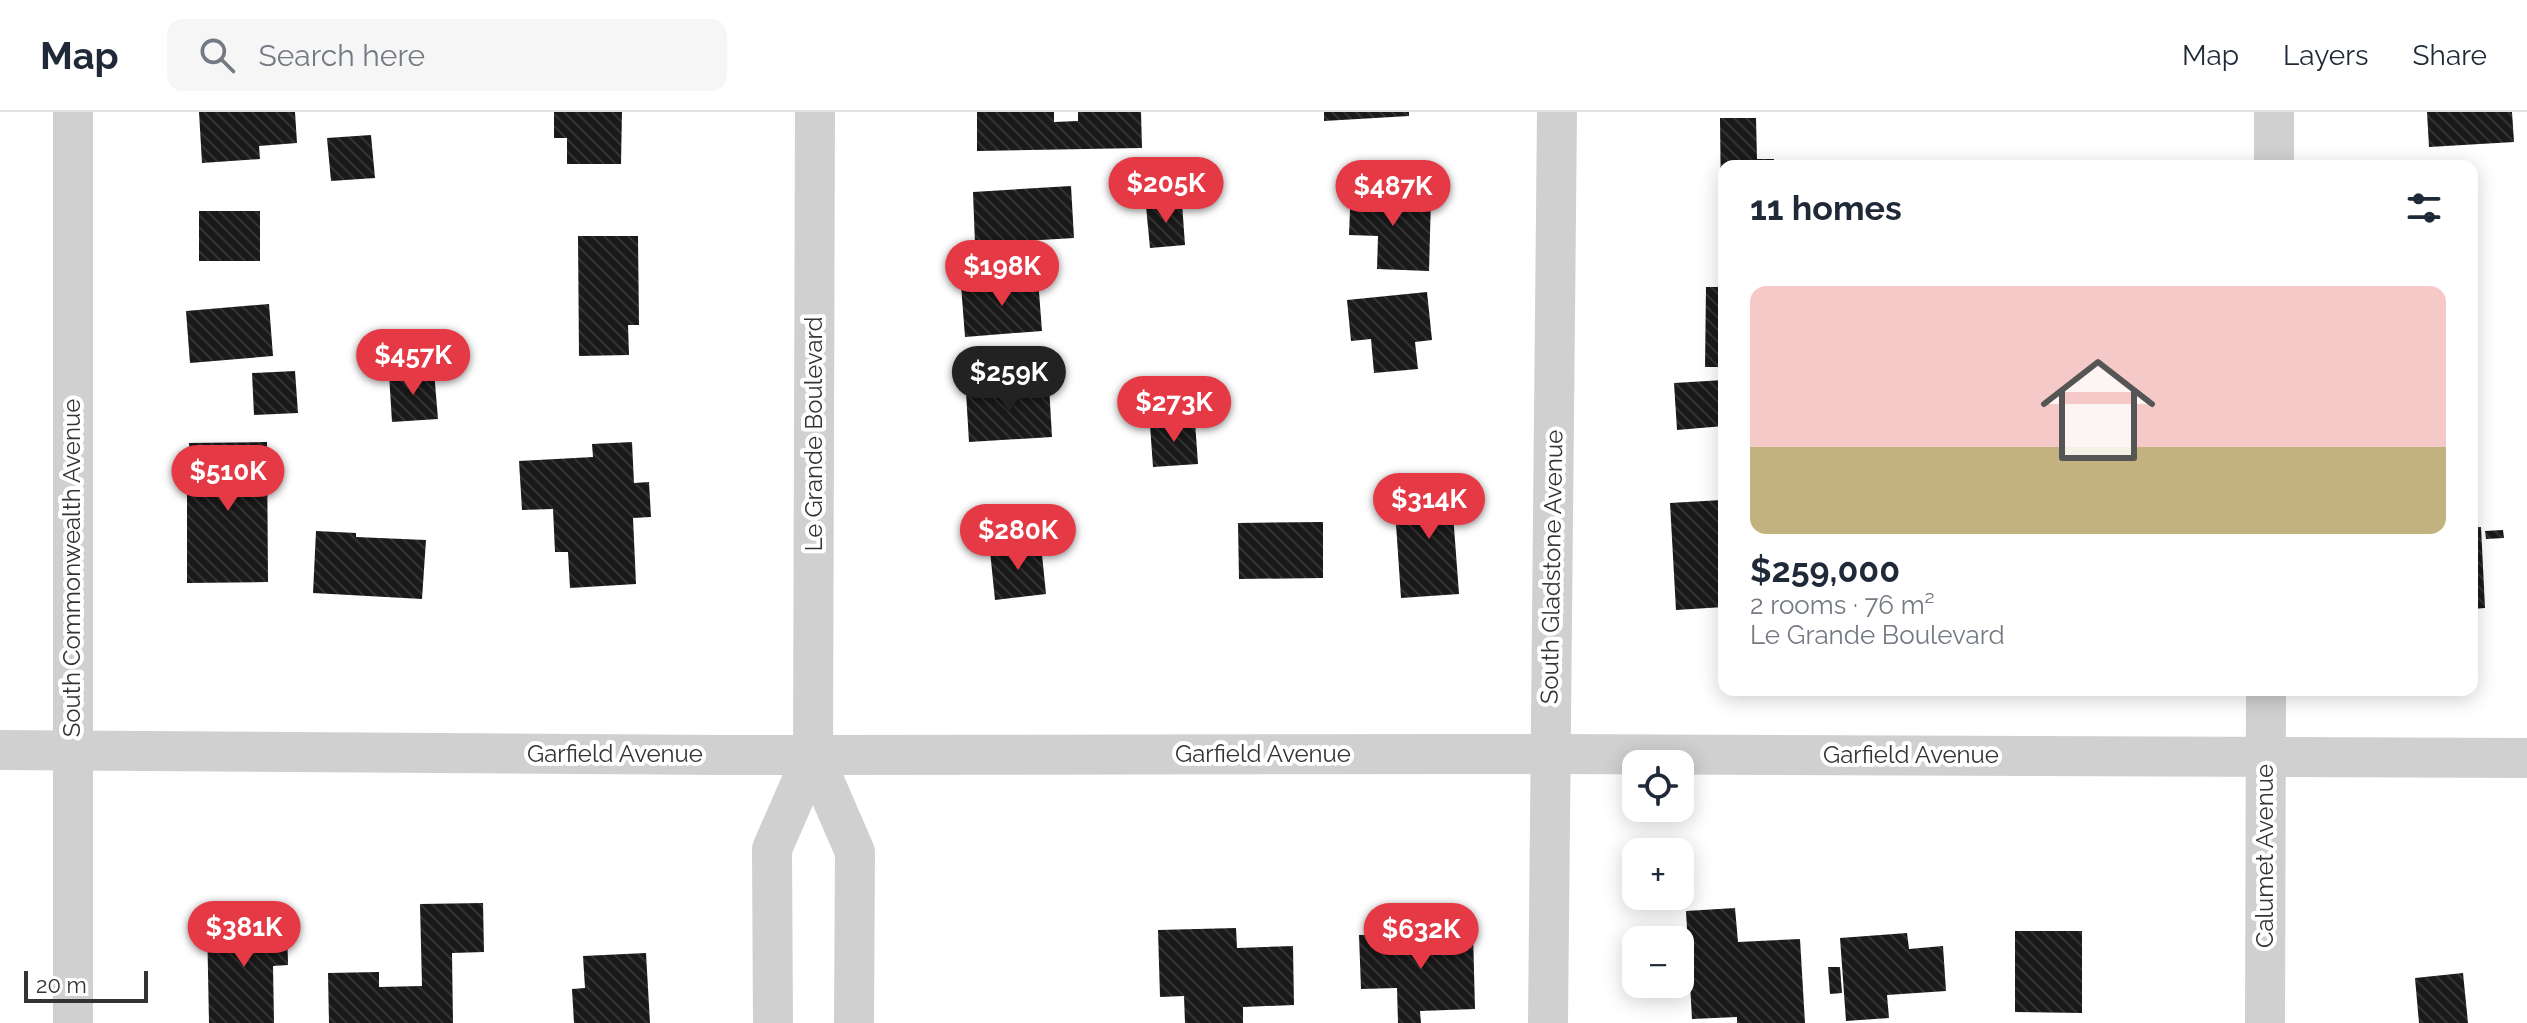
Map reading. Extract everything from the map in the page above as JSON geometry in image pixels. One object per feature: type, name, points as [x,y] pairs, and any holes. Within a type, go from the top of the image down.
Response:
[{"type":"street","name":"South Commonwealth Avenue","points":[[73,112],[73,1023]]},
{"type":"street","name":"Le Grande Boulevard","points":[[773,1023],[772,849],[813,755],[815,112]]},
{"type":"street","name":"South Gladstone Avenue","points":[[1548,1023],[1557,112]]},
{"type":"street","points":[[2274,112],[2274,160]]},
{"type":"street","name":"Calumet Avenue","points":[[2265,1023],[2266,696]]},
{"type":"street","name":"Garfield Avenue","points":[[0,750],[813,755],[2527,758]]},
{"type":"street","name":"Le Grande Boulevard","points":[[813,755],[855,852],[854,1023]]},
{"type":"building","points":[[199,112],[295,112],[297,143],[259,146],[260,159],[202,163]]},
{"type":"building","points":[[554,112],[622,112],[621,164],[567,164],[567,138],[554,138]]},
{"type":"building","points":[[977,112],[1054,112],[1054,122],[1078,121],[1078,112],[1141,112],[1142,148],[977,151]]},
{"type":"building","points":[[1324,112],[1409,112],[1409,116],[1324,121]]},
{"type":"building","points":[[2427,112],[2512,112],[2514,142],[2429,147]]},
{"type":"building","points":[[1720,118],[1756,118],[1757,159],[1774,160],[1720,160]]},
{"type":"building","points":[[371,135],[375,178],[331,181],[327,138]]},
{"type":"building","points":[[1351,185],[1374,186],[1374,196],[1431,198],[1429,271],[1377,269],[1378,236],[1349,235]]},
{"type":"building","points":[[1071,186],[1074,238],[975,244],[973,192]]},
{"type":"building","points":[[1182,203],[1185,245],[1150,248],[1146,206]]},
{"type":"building","points":[[199,211],[260,211],[260,261],[199,261]]},
{"type":"building","points":[[578,236],[638,236],[639,325],[628,325],[629,355],[579,356]]},
{"type":"building","points":[[1038,279],[1042,331],[965,337],[961,285]]},
{"type":"building","points":[[1706,287],[1718,287],[1718,367],[1705,367]]},
{"type":"building","points":[[1427,292],[1432,340],[1415,342],[1418,369],[1374,373],[1371,339],[1351,341],[1347,300]]},
{"type":"building","points":[[269,304],[273,356],[190,363],[186,311]]},
{"type":"building","points":[[295,371],[298,413],[254,415],[252,373]]},
{"type":"building","points":[[434,371],[438,419],[392,422],[389,374]]},
{"type":"building","points":[[1718,380],[1718,427],[1677,430],[1674,383]]},
{"type":"building","points":[[1049,386],[1052,437],[969,442],[966,392]]},
{"type":"building","points":[[1195,422],[1198,464],[1153,467],[1150,425]]},
{"type":"building","points":[[267,442],[268,582],[187,583],[189,443]]},
{"type":"building","points":[[632,442],[634,483],[649,482],[651,517],[633,518],[636,584],[570,588],[568,552],[555,552],[553,509],[522,510],[519,461],[593,457],[592,444]]},
{"type":"building","points":[[1450,474],[1459,594],[1401,598],[1396,524],[1414,523],[1411,477]]},
{"type":"building","points":[[1718,500],[1718,607],[1676,610],[1670,503]]},
{"type":"building","points":[[1323,522],[1323,578],[1239,579],[1238,523]]},
{"type":"building","points":[[2478,527],[2481,527],[2485,608],[2478,609]]},
{"type":"building","points":[[2503,530],[2504,538],[2486,539],[2485,531]]},
{"type":"building","points":[[316,531],[356,533],[356,537],[426,540],[422,599],[313,593]]},
{"type":"building","points":[[1041,545],[1046,594],[995,600],[990,551]]},
{"type":"building","points":[[483,903],[484,952],[452,953],[453,1023],[329,1023],[328,973],[379,972],[379,987],[422,986],[420,904]]},
{"type":"building","points":[[1735,908],[1738,942],[1800,939],[1805,1023],[1737,1023],[1737,1017],[1692,1019],[1694,926],[1687,926],[1686,911]]},
{"type":"building","points":[[287,919],[288,965],[273,966],[274,1023],[209,1023],[207,921]]},
{"type":"building","points":[[1236,928],[1237,948],[1293,946],[1294,1005],[1243,1007],[1243,1023],[1185,1023],[1184,996],[1160,997],[1158,930]]},
{"type":"building","points":[[2015,931],[2082,931],[2082,1013],[2015,1012]]},
{"type":"building","points":[[1473,932],[1475,1009],[1420,1011],[1421,1023],[1398,1023],[1397,988],[1361,989],[1359,935]]},
{"type":"building","points":[[1907,933],[1909,949],[1943,946],[1946,991],[1887,995],[1889,1018],[1846,1021],[1840,938]]},
{"type":"building","points":[[646,953],[650,1023],[574,1023],[572,989],[585,988],[583,956]]},
{"type":"building","points":[[1828,967],[1840,967],[1842,993],[1830,994]]},
{"type":"building","points":[[2463,973],[2468,1023],[2419,1023],[2415,978]]}]
